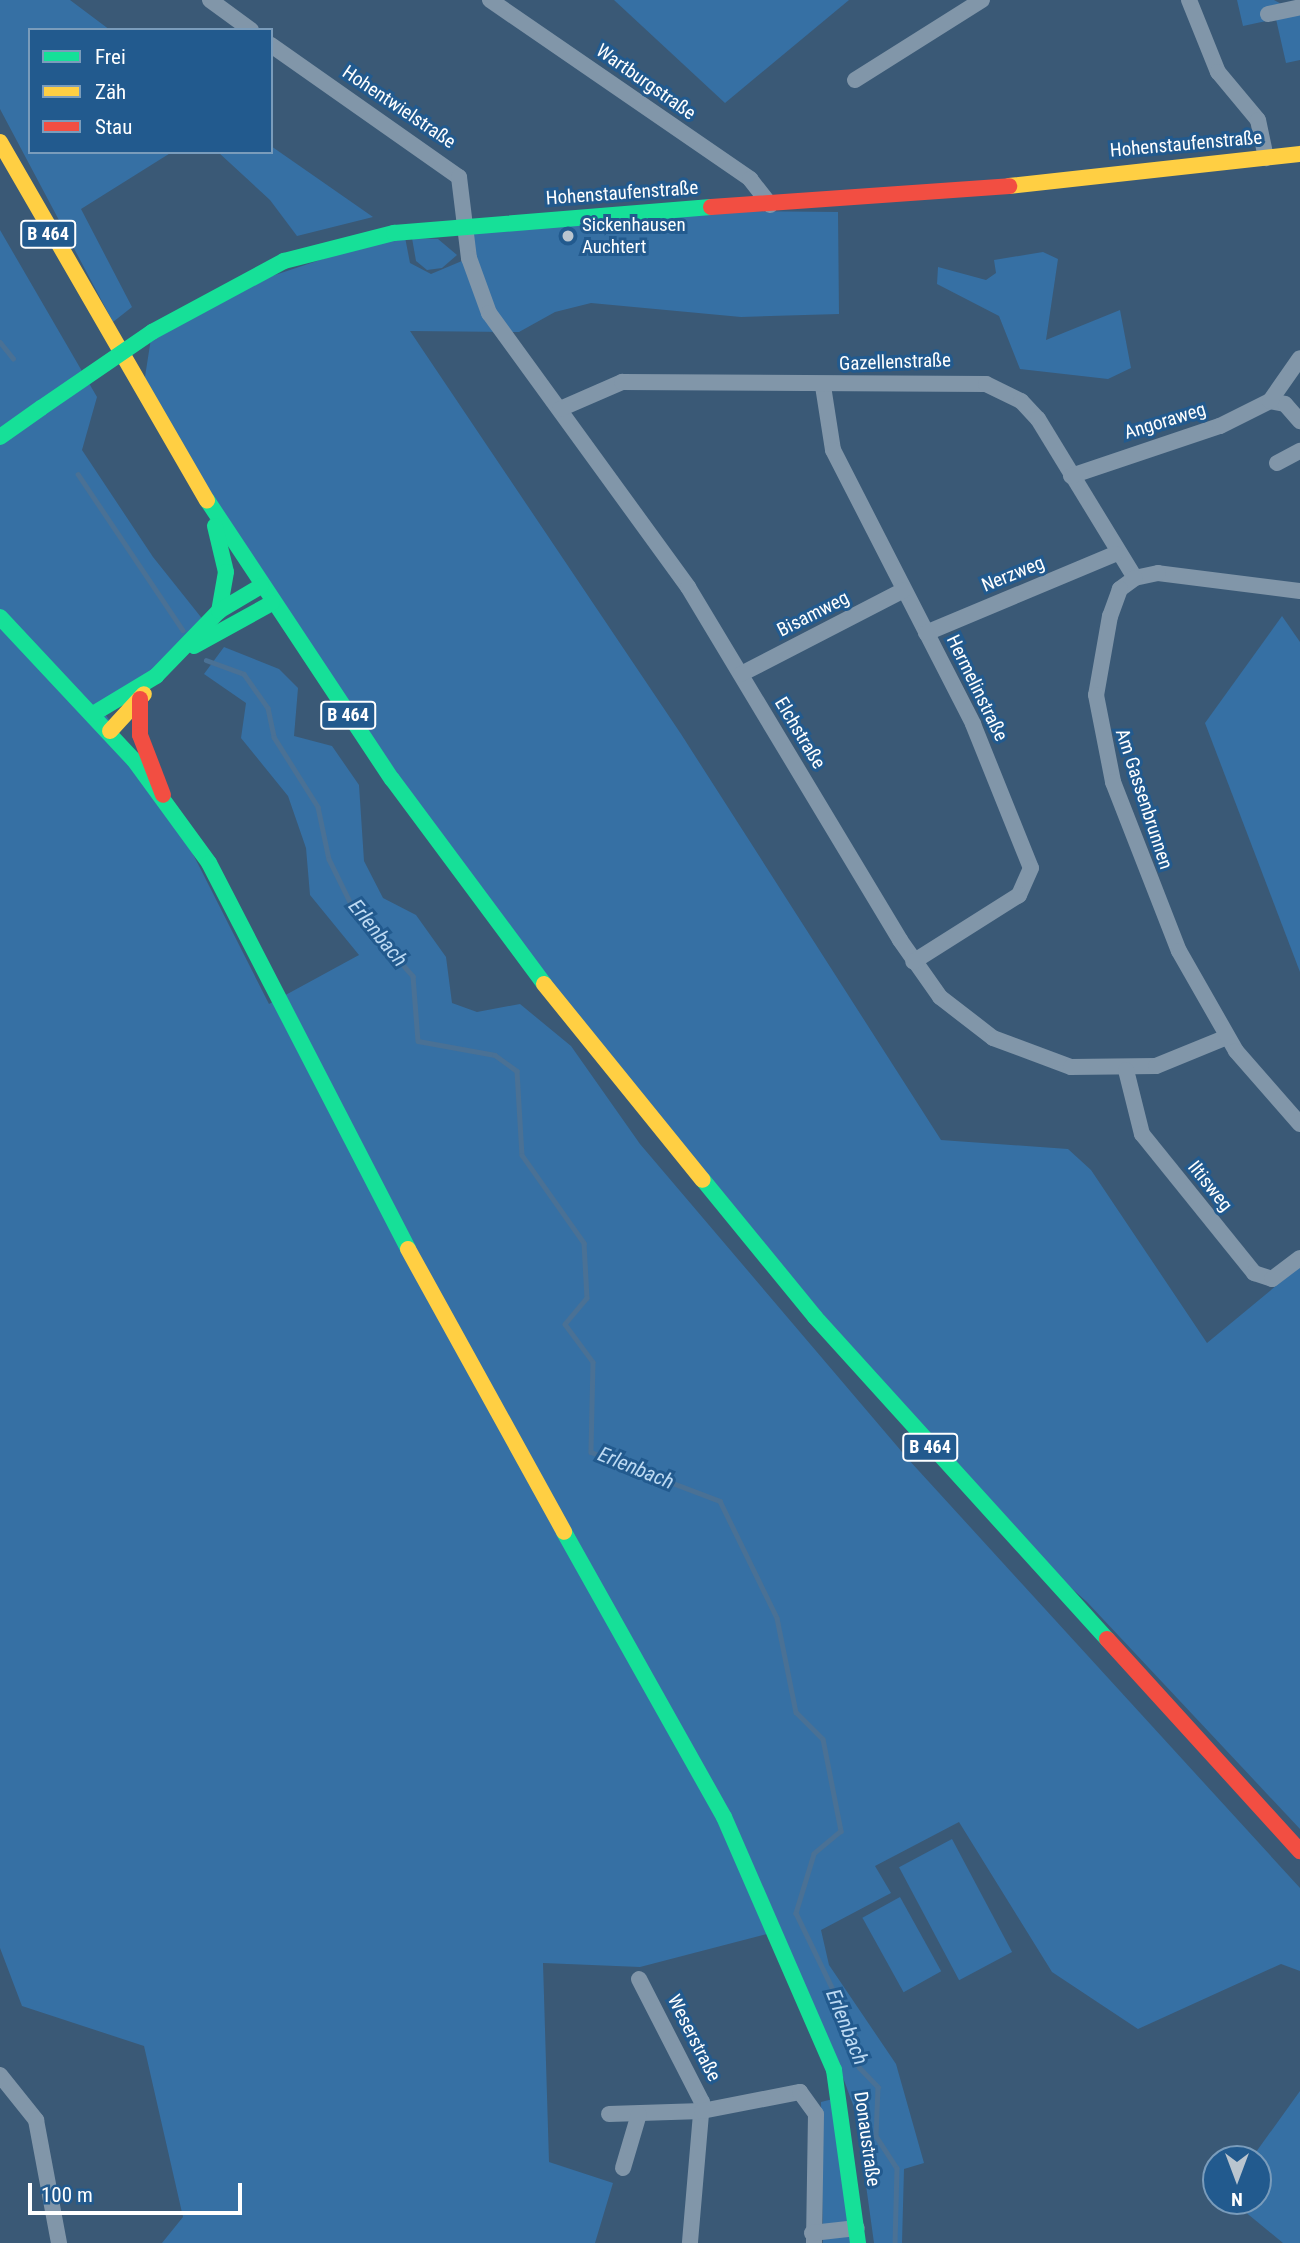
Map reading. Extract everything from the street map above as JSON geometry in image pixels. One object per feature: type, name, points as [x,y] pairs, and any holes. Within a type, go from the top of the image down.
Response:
[{"type":"street","points":[[210,0],[248,28]]},
{"type":"street","name":"Wartburgstraße","points":[[490,0],[750,179],[770,205]]},
{"type":"street","points":[[855,80],[982,0]]},
{"type":"street","points":[[1189,0],[1219,72],[1258,120],[1266,158]]},
{"type":"street","points":[[1268,14],[1300,7]]},
{"type":"street","name":"Hohentwielstraße","points":[[273,46],[451,167],[462,189],[464,227]]},
{"type":"street","name":"B 464","points":[[0,142],[204,496],[272,603],[456,869],[654,1127],[935,1454],[1300,1851]]},
{"type":"street","name":"Hohenstaufenstraße","points":[[0,438],[152,332],[238,282],[307,252],[394,233],[932,195],[1300,154]]},
{"type":"street","name":"Elchstraße","points":[[464,227],[483,302],[682,578],[913,961],[950,1006],[993,1038],[1053,1063],[1126,1070],[1173,1062],[1227,1037]]},
{"type":"street","name":"Angoraweg","points":[[1071,476],[1220,426],[1270,401],[1300,358]]},
{"type":"street","name":"Gazellenstraße","points":[[560,409],[622,382],[823,386],[957,381],[1000,388],[1038,419],[1115,554],[1135,578]]},
{"type":"street","name":"Hermelinstraße","points":[[823,386],[834,450],[974,724],[1031,868],[1019,895],[913,961]]},
{"type":"street","points":[[1270,401],[1285,404],[1300,421]]},
{"type":"street","points":[[1277,463],[1300,451]]},
{"type":"street","points":[[204,496],[226,572],[219,611]]},
{"type":"street","name":"Nerzweg","points":[[926,633],[1115,554]]},
{"type":"street","points":[[1135,578],[1158,573],[1300,591]]},
{"type":"street","name":"Am Gassenbrunnen","points":[[1135,578],[1117,595],[1099,661],[1102,742],[1164,919],[1227,1037],[1300,1124]]},
{"type":"street","points":[[93,714],[156,676],[187,650],[219,611],[261,586]]},
{"type":"street","name":"Bisamweg","points":[[741,674],[904,590]]},
{"type":"street","points":[[187,650],[228,630],[272,603]]},
{"type":"street","points":[[0,617],[110,731],[163,795]]},
{"type":"street","points":[[110,731],[140,699],[156,676]]},
{"type":"street","points":[[140,699],[140,735],[163,795]]},
{"type":"street","name":"Donaustraße","points":[[163,795],[229,899],[448,1326],[759,1888],[834,2070],[857,2236]]},
{"type":"street","name":"Iltisweg","points":[[1126,1070],[1142,1134],[1254,1273],[1272,1279],[1300,1258]]},
{"type":"street","name":"Weserstraße","points":[[639,1979],[699,2090],[702,2111],[690,2243]]},
{"type":"street","points":[[0,2075],[36,2120],[59,2243]]},
{"type":"street","points":[[610,2114],[702,2111],[790,2091],[810,2098],[817,2129],[813,2238],[857,2236]]},
{"type":"street","points":[[623,2168],[639,2114]]},
{"type":"shaded area","points":[[0,0],[70,0],[107,28],[28,28],[28,154],[169,154],[81,209],[132,307],[113,322],[0,109]]},
{"type":"shaded area","points":[[614,0],[849,0],[725,103]]},
{"type":"shaded area","points":[[1237,0],[1274,0],[1300,14],[1300,60],[1286,63],[1276,19],[1243,26]]},
{"type":"shaded area","points":[[273,147],[373,217],[297,236],[270,200],[220,154],[273,154]]},
{"type":"shaded area","points":[[646,210],[838,212],[839,314],[741,317],[591,303],[555,312],[519,332],[410,331],[681,734],[941,1140],[1068,1149],[1091,1170],[1207,1343],[1300,1266],[1300,1829],[1087,1602],[998,1522],[519,954],[142,396],[152,332],[215,295],[404,232],[410,263],[431,274],[469,258],[464,227]]},
{"type":"shaded area","points":[[0,230],[97,397],[82,450],[153,557],[212,631],[100,707],[163,795],[269,1004],[359,955],[310,895],[306,848],[288,796],[241,738],[246,703],[204,674],[224,647],[279,669],[298,688],[294,736],[332,746],[359,785],[364,861],[383,898],[416,915],[446,957],[452,1003],[477,1012],[520,1004],[571,1046],[640,1144],[908,1459],[1300,1888],[1300,1971],[1281,1964],[1138,2029],[1052,1972],[959,1822],[875,1866],[891,1893],[821,1930],[829,1965],[896,2064],[924,2163],[904,2169],[902,2243],[874,2243],[856,2113],[830,2042],[775,1932],[640,1967],[543,1963],[549,2162],[613,2183],[595,2243],[162,2243],[183,2217],[144,2046],[22,2006],[0,1948]]},
{"type":"shaded area","points":[[412,238],[438,239],[457,255],[442,268],[427,270],[416,261]]},
{"type":"shaded area","points":[[1043,252],[1058,259],[1046,340],[1120,310],[1131,368],[1108,379],[1020,369],[999,316],[937,284],[938,267],[986,280],[996,273],[994,260]]},
{"type":"shaded area","points":[[1282,616],[1300,642],[1300,972],[1205,723]]},
{"type":"shaded area","points":[[952,1839],[1012,1952],[959,1980],[899,1867]]},
{"type":"shaded area","points":[[900,1897],[941,1971],[904,1992],[862,1918]]},
{"type":"shaded area","points":[[1300,2091],[1300,2243],[1283,2243],[1249,2215],[1272,2215],[1272,2145],[1261,2145]]},
{"type":"shaded area","points":[[833,2099],[852,2243],[823,2243],[821,2102]]},
{"type":"waterway","name":"Erlenbach","points":[[0,342],[13,358]]},
{"type":"waterway","name":"Erlenbach","points":[[78,474],[183,630]]},
{"type":"waterway","name":"Erlenbach","points":[[206,660],[244,674],[268,708],[274,737],[318,807],[329,859],[353,908],[413,976],[418,1041],[495,1055],[517,1071],[522,1155],[584,1243],[587,1298],[565,1324],[593,1362],[591,1452],[720,1501],[777,1618],[796,1712],[823,1739],[841,1831],[814,1854],[796,1913],[856,2037],[859,2067],[878,2087],[876,2136],[897,2168],[895,2243]]},
{"type":"traffic: fast","points":[[152,332],[284,261],[394,233],[711,207]]},
{"type":"traffic: fast","points":[[41,408],[152,332]]},
{"type":"traffic: fast","points":[[0,437],[41,408]]},
{"type":"traffic: fast","points":[[207,500],[392,779],[544,984]]},
{"type":"traffic: fast","points":[[215,526],[226,572],[219,611]]},
{"type":"traffic: fast","points":[[93,714],[156,676],[219,611],[261,586]]},
{"type":"traffic: fast","points":[[194,646],[272,603]]},
{"type":"traffic: fast","points":[[0,617],[134,760],[209,863],[408,1249]]},
{"type":"traffic: fast","points":[[703,1180],[815,1317],[1107,1639]]},
{"type":"traffic: fast","points":[[564,1532],[724,1817],[834,2070],[858,2243]]},
{"type":"traffic: slow","points":[[0,142],[207,500]]},
{"type":"traffic: slow","points":[[1009,186],[1300,154]]},
{"type":"traffic: slow","points":[[110,731],[144,694]]},
{"type":"traffic: slow","points":[[544,984],[703,1180]]},
{"type":"traffic: slow","points":[[408,1249],[564,1532]]},
{"type":"traffic: jam","points":[[711,207],[1009,186]]},
{"type":"traffic: jam","points":[[140,699],[140,735],[163,795]]},
{"type":"traffic: jam","points":[[1107,1639],[1300,1851]]},
{"type":"place","name":"Sickenhausen Auchtert","points":[[568,236]]}]
